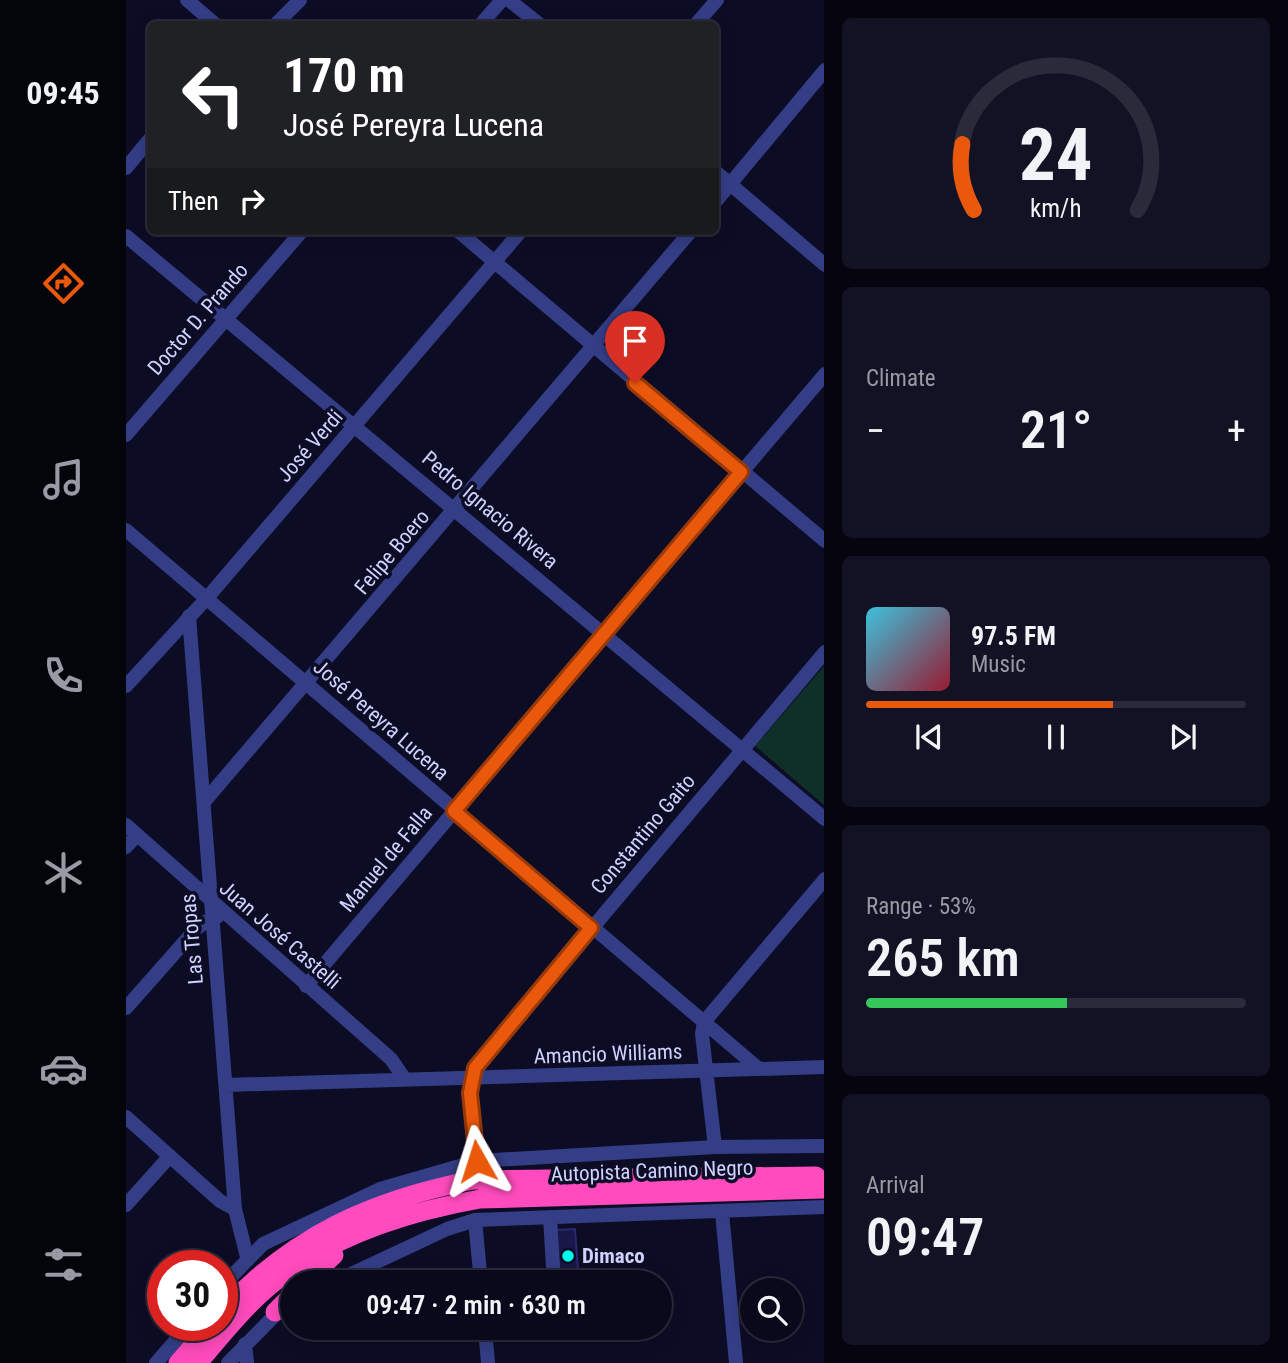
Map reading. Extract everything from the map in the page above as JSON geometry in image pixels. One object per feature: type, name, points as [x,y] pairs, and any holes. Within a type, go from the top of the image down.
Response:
[{"type":"highway","name":"Autopista Camino Negro","points":[[238,1297],[266,1270],[300,1244],[337,1223],[423,1190],[473,1180],[824,1176]]},
{"type":"highway","name":"Autopista Camino Negro","points":[[198,1363],[272,1284],[296,1267],[389,1220],[480,1199],[824,1189]]},
{"type":"highway","points":[[318,1270],[355,1235]]},
{"type":"highway","points":[[275,1312],[280,1307]]},
{"type":"highway","points":[[177,1363],[197,1341]]},
{"type":"street","points":[[187,0],[212,21]]},
{"type":"street","points":[[279,21],[300,0]]},
{"type":"street","points":[[484,21],[502,0]]},
{"type":"street","points":[[509,0],[535,21]]},
{"type":"street","points":[[699,21],[717,0]]},
{"type":"street","points":[[719,197],[824,70]]},
{"type":"street","points":[[126,168],[147,143]]},
{"type":"street","points":[[719,175],[824,265]]},
{"type":"street","name":"Doctor D. Prando","points":[[126,435],[299,235]]},
{"type":"street","points":[[463,235],[824,541]]},
{"type":"street","name":"José Verdi","points":[[126,685],[207,598],[518,235]]},
{"type":"street","name":"Felipe Boero","points":[[204,802],[308,684],[688,235]]},
{"type":"street","name":"Pedro Ignacio Rivera","points":[[126,236],[356,425],[824,819]]},
{"type":"street","name":"Manuel de Falla","points":[[306,986],[824,374]]},
{"type":"street","name":"José Pereyra Lucena","points":[[126,530],[759,1069]]},
{"type":"street","name":"Las Tropas","points":[[189,617],[235,1209],[247,1257]]},
{"type":"street","name":"Constantino Gaito","points":[[471,1080],[475,1068],[824,652]]},
{"type":"street","points":[[126,847],[132,830]]},
{"type":"street","name":"Juan José Castelli","points":[[132,830],[391,1059],[404,1078]]},
{"type":"street","points":[[715,1147],[702,1034],[704,1022],[824,879]]},
{"type":"street","points":[[126,1008],[195,930],[211,919],[225,915]]},
{"type":"street","name":"Amancio Williams","points":[[226,1085],[404,1078],[471,1080],[824,1067]]},
{"type":"street","points":[[471,1080],[477,1161]]},
{"type":"street","points":[[126,1117],[220,1200],[235,1209]]},
{"type":"street","points":[[238,1267],[262,1244],[380,1189],[477,1161],[715,1147],[824,1146]]},
{"type":"street","points":[[126,1205],[170,1156]]},
{"type":"street","points":[[360,1270],[447,1229],[475,1220],[824,1207]]},
{"type":"street","points":[[722,1212],[736,1363]]},
{"type":"street","points":[[550,1217],[553,1270]]},
{"type":"street","points":[[475,1220],[480,1270]]},
{"type":"street","points":[[228,1363],[280,1309]]},
{"type":"street","points":[[486,1340],[488,1363]]},
{"type":"street","points":[[156,1363],[175,1341]]},
{"type":"street","points":[[244,1344],[247,1363]]},
{"type":"green space","points":[[824,666],[824,805],[755,746]]},
{"type":"building","name":"Dimaco","points":[[575,1229],[578,1270],[559,1270],[556,1230]]},
{"type":"place","name":"Dimaco","points":[[568,1256]]},
{"type":"route","points":[[477,1161],[470,1093],[475,1068],[591,928],[454,811],[741,472],[635,383]]}]
